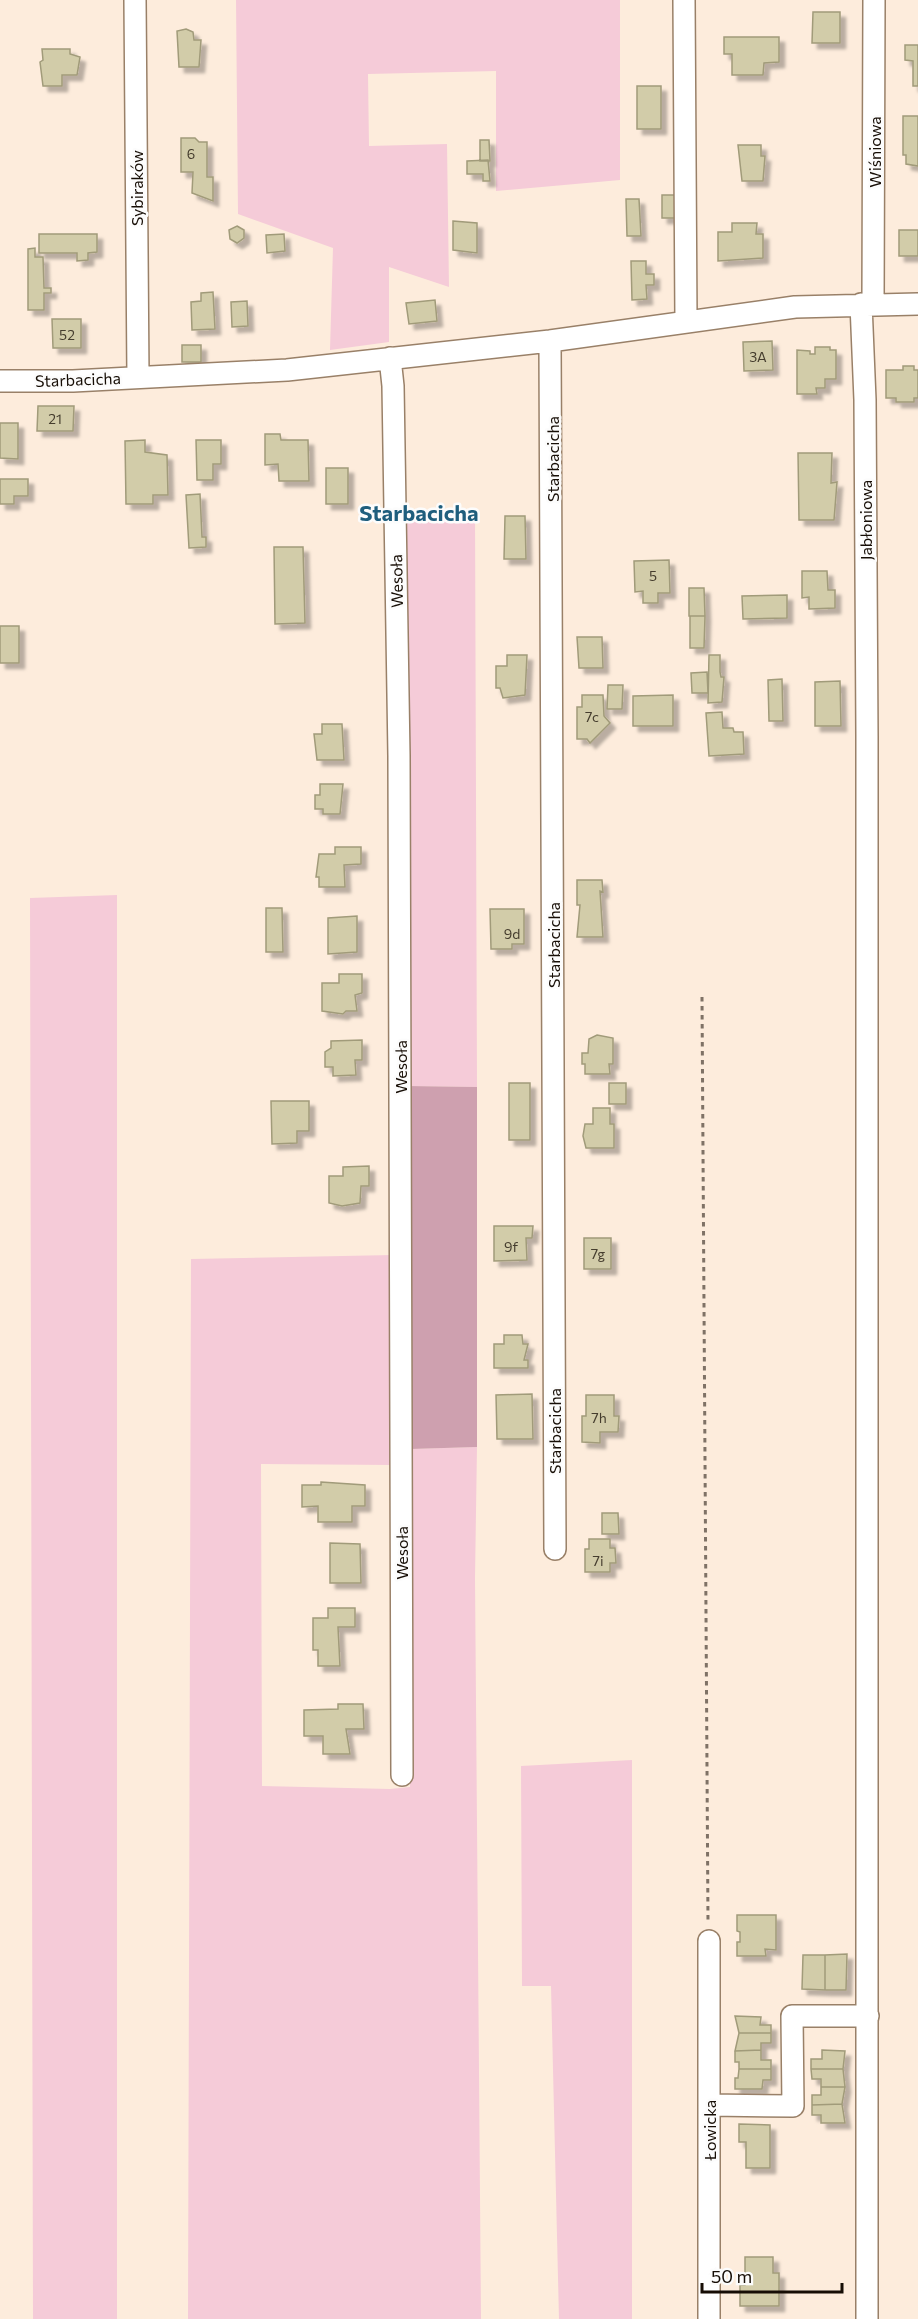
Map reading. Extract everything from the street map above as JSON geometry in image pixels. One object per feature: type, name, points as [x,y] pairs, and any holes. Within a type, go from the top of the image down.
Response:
[{"type":"street","name":"Sybiraków","points":[[135,0],[138,377]]},
{"type":"street","points":[[684,0],[693,320]]},
{"type":"street","points":[[693,320],[698,0]]},
{"type":"street","name":"Wiśniowa","points":[[867,304],[874,0]]},
{"type":"street","name":"Jabłoniowa","points":[[867,304],[865,400],[867,2319]]},
{"type":"street","name":"Starbacicha","points":[[0,381],[287,370],[550,341],[795,307],[918,304]]},
{"type":"street","name":"Starbacicha","points":[[550,341],[555,1549]]},
{"type":"street","name":"Wesoła","points":[[390,358],[393,398],[399,756],[402,1775]]},
{"type":"street","name":"Łowicka","points":[[709,1941],[709,2319]]},
{"type":"street","points":[[709,2105],[793,2106],[792,2016],[868,2016]]},
{"type":"path","points":[[702,997],[709,1941]]},
{"type":"shaded area","points":[[236,0],[620,0],[620,180],[496,191],[496,71],[368,74],[369,146],[447,144],[449,287],[389,267],[389,342],[330,350],[333,248],[238,214]]},
{"type":"shaded area","points":[[475,511],[477,1087],[408,1086],[407,513]]},
{"type":"shaded area","points":[[117,895],[117,2319],[33,2319],[30,898]]},
{"type":"shaded area","points":[[408,1086],[477,1087],[477,1447],[411,1449]]},
{"type":"shaded area","points":[[393,1255],[394,1465],[261,1464],[262,1786],[390,1789],[410,1787],[411,1449],[477,1447],[475,1578],[481,2319],[188,2319],[191,1259]]},
{"type":"shaded area","points":[[632,1760],[632,2319],[559,2319],[551,1986],[522,1986],[521,1766]]},
{"type":"building","points":[[813,12],[840,12],[840,43],[812,43]]},
{"type":"building","points":[[186,29],[193,32],[194,40],[201,40],[199,67],[179,67],[177,31]]},
{"type":"building","points":[[724,37],[779,37],[779,62],[764,63],[763,75],[732,75],[732,54],[724,54]]},
{"type":"building","points":[[905,45],[918,45],[918,86],[913,86],[913,61],[905,60]]},
{"type":"building","points":[[42,49],[70,49],[70,54],[80,57],[77,75],[62,75],[62,86],[43,86],[40,62],[43,60]]},
{"type":"building","points":[[637,86],[661,86],[661,129],[637,129]]},
{"type":"building","points":[[903,116],[918,116],[918,166],[906,164],[906,155],[903,155]]},
{"type":"building","points":[[181,138],[195,138],[199,142],[207,142],[207,177],[213,177],[213,201],[192,193],[193,172],[181,172]]},
{"type":"building","points":[[480,140],[489,140],[490,161],[480,161]]},
{"type":"building","points":[[738,145],[761,145],[761,156],[765,156],[763,181],[742,181]]},
{"type":"building","points":[[488,160],[490,181],[483,181],[483,174],[467,174],[467,161]]},
{"type":"building","points":[[662,195],[679,195],[679,218],[662,218]]},
{"type":"building","points":[[626,199],[639,199],[641,236],[627,236]]},
{"type":"building","points":[[453,221],[477,223],[477,253],[453,250]]},
{"type":"building","points":[[732,223],[757,223],[756,234],[763,234],[763,258],[718,261],[718,232],[732,232]]},
{"type":"building","points":[[237,226],[244,230],[244,238],[237,243],[230,239],[229,230]]},
{"type":"building","points":[[899,230],[918,230],[918,256],[899,256]]},
{"type":"building","points":[[39,234],[97,234],[97,252],[88,253],[88,260],[77,261],[77,253],[39,253]]},
{"type":"building","points":[[284,234],[285,251],[267,253],[266,235]]},
{"type":"building","points":[[35,248],[35,257],[43,257],[44,288],[51,288],[51,293],[44,293],[44,310],[28,310],[28,249]]},
{"type":"building","points":[[631,261],[646,261],[646,274],[654,274],[654,285],[646,285],[647,299],[632,300]]},
{"type":"building","points":[[213,292],[215,329],[192,330],[191,302],[201,301],[201,293]]},
{"type":"building","points":[[435,300],[437,321],[409,324],[406,303]]},
{"type":"building","points":[[247,301],[248,326],[232,327],[231,302]]},
{"type":"building","points":[[52,319],[81,319],[81,348],[53,348]]},
{"type":"building","points":[[772,341],[773,370],[744,371],[743,342]]},
{"type":"building","points":[[182,345],[201,345],[201,362],[182,362]]},
{"type":"building","points":[[815,347],[830,347],[830,350],[836,350],[836,379],[825,379],[825,388],[816,388],[817,394],[797,394],[797,350],[810,351],[810,354],[815,354]]},
{"type":"building","points":[[903,366],[914,366],[914,370],[918,370],[918,398],[914,398],[914,402],[896,402],[896,398],[886,398],[886,370],[903,370]]},
{"type":"building","points":[[38,406],[74,406],[73,431],[37,431]]},
{"type":"building","points":[[0,423],[18,423],[18,459],[0,458]]},
{"type":"building","points":[[265,434],[280,434],[281,440],[308,440],[309,481],[279,481],[278,464],[265,465]]},
{"type":"building","points":[[145,440],[145,452],[167,455],[168,495],[153,495],[153,504],[126,504],[125,441]]},
{"type":"building","points":[[196,440],[221,440],[221,464],[213,464],[213,480],[197,480]]},
{"type":"building","points":[[798,453],[832,453],[831,483],[837,482],[834,520],[799,520]]},
{"type":"building","points":[[326,468],[348,468],[348,504],[326,504]]},
{"type":"building","points":[[0,479],[28,479],[28,496],[14,496],[14,504],[0,504]]},
{"type":"building","points":[[200,494],[202,537],[206,537],[206,547],[189,548],[186,495]]},
{"type":"building","points":[[505,516],[525,516],[526,559],[504,559]]},
{"type":"building","points":[[274,547],[303,547],[305,623],[275,624]]},
{"type":"building","points":[[669,560],[670,593],[658,593],[658,603],[643,603],[643,591],[635,592],[634,561]]},
{"type":"building","points":[[802,571],[827,571],[828,590],[835,590],[835,608],[809,609],[809,597],[802,598]]},
{"type":"building","points":[[689,588],[704,588],[705,616],[689,616]]},
{"type":"building","points":[[787,595],[787,618],[743,619],[742,596]]},
{"type":"building","points":[[690,616],[705,616],[704,648],[690,648]]},
{"type":"building","points":[[0,626],[19,626],[19,663],[0,663]]},
{"type":"building","points":[[577,637],[602,637],[603,668],[579,668]]},
{"type":"building","points":[[507,655],[527,655],[525,695],[503,698],[500,688],[496,688],[496,666],[507,666]]},
{"type":"building","points":[[709,655],[720,655],[720,672],[721,677],[724,677],[722,702],[708,703]]},
{"type":"building","points":[[707,672],[708,693],[692,693],[691,673]]},
{"type":"building","points":[[782,679],[783,721],[769,721],[768,680]]},
{"type":"building","points":[[840,681],[841,726],[815,726],[815,682]]},
{"type":"building","points":[[608,685],[623,685],[622,709],[607,709]]},
{"type":"building","points":[[582,695],[603,695],[604,716],[610,723],[590,743],[587,739],[577,739],[577,707],[582,707]]},
{"type":"building","points":[[673,695],[673,726],[633,726],[633,696]]},
{"type":"building","points":[[722,712],[723,728],[733,728],[734,732],[743,732],[744,754],[709,756],[706,713]]},
{"type":"building","points":[[322,724],[342,724],[344,760],[317,760],[314,734],[322,734]]},
{"type":"building","points":[[320,784],[343,784],[340,814],[323,814],[323,809],[315,809],[315,795],[320,795]]},
{"type":"building","points":[[335,847],[361,847],[361,864],[344,865],[345,887],[319,887],[319,877],[316,877],[319,854],[335,854]]},
{"type":"building","points":[[577,880],[602,880],[603,892],[600,891],[603,937],[577,937],[580,905],[577,905]]},
{"type":"building","points":[[266,908],[282,908],[283,952],[266,952]]},
{"type":"building","points":[[490,909],[524,909],[524,944],[512,944],[512,949],[491,949]]},
{"type":"building","points":[[357,916],[357,952],[328,954],[328,918]]},
{"type":"building","points":[[339,974],[362,974],[362,993],[355,995],[357,1011],[346,1011],[343,1014],[322,1011],[322,983],[339,983]]},
{"type":"building","points":[[597,1035],[613,1038],[613,1064],[609,1064],[610,1074],[585,1074],[582,1053],[588,1053],[589,1039]]},
{"type":"building","points":[[362,1040],[362,1060],[355,1060],[356,1075],[333,1076],[333,1067],[325,1067],[325,1052],[331,1048],[331,1041]]},
{"type":"building","points":[[509,1083],[530,1083],[530,1140],[509,1140]]},
{"type":"building","points":[[609,1083],[626,1083],[626,1104],[609,1104]]},
{"type":"building","points":[[271,1101],[309,1101],[309,1131],[297,1131],[297,1143],[272,1144]]},
{"type":"building","points":[[593,1108],[610,1108],[610,1124],[614,1124],[614,1148],[586,1148],[583,1136],[585,1124],[593,1124]]},
{"type":"building","points":[[369,1166],[369,1186],[361,1186],[360,1203],[342,1206],[329,1203],[329,1176],[343,1176],[343,1167]]},
{"type":"building","points":[[494,1226],[533,1226],[532,1238],[526,1238],[527,1260],[494,1261]]},
{"type":"building","points":[[584,1238],[611,1238],[611,1269],[584,1269]]},
{"type":"building","points":[[504,1335],[522,1335],[523,1344],[528,1344],[524,1360],[528,1360],[528,1368],[494,1368],[494,1344],[504,1344]]},
{"type":"building","points":[[532,1394],[533,1439],[497,1439],[496,1395]]},
{"type":"building","points":[[586,1395],[614,1395],[614,1416],[619,1416],[618,1432],[600,1432],[600,1443],[582,1442],[582,1416],[586,1416]]},
{"type":"building","points":[[321,1482],[365,1485],[365,1506],[352,1506],[352,1522],[318,1522],[318,1506],[302,1507],[302,1485],[321,1485]]},
{"type":"building","points":[[602,1513],[618,1513],[619,1534],[602,1534]]},
{"type":"building","points":[[589,1539],[610,1539],[610,1548],[615,1548],[616,1563],[610,1563],[610,1572],[585,1572],[585,1549],[589,1549]]},
{"type":"building","points":[[330,1543],[360,1544],[361,1583],[330,1583]]},
{"type":"building","points":[[328,1608],[355,1608],[355,1627],[338,1627],[340,1666],[318,1666],[318,1650],[313,1650],[313,1618],[328,1618]]},
{"type":"building","points":[[338,1704],[363,1704],[364,1729],[346,1729],[350,1754],[323,1754],[323,1736],[304,1736],[304,1710],[338,1709]]},
{"type":"building","points":[[737,1915],[776,1915],[776,1950],[765,1949],[766,1956],[737,1956],[740,1932],[737,1931]]},
{"type":"building","points":[[847,1954],[846,1990],[825,1990],[825,1955]]},
{"type":"building","points":[[803,1955],[825,1955],[825,1990],[802,1989]]},
{"type":"building","points":[[735,2016],[761,2017],[760,2025],[771,2025],[771,2033],[739,2033]]},
{"type":"building","points":[[739,2033],[771,2033],[771,2043],[761,2043],[761,2050],[735,2051]]},
{"type":"building","points":[[761,2050],[761,2060],[771,2060],[771,2069],[739,2069],[739,2062],[735,2062],[735,2051]]},
{"type":"building","points":[[822,2050],[845,2051],[843,2069],[811,2069],[811,2059],[822,2059]]},
{"type":"building","points":[[739,2069],[771,2069],[771,2080],[763,2080],[762,2089],[735,2089],[735,2078],[738,2078]]},
{"type":"building","points":[[811,2069],[843,2069],[845,2087],[821,2087],[821,2079],[812,2079]]},
{"type":"building","points":[[821,2087],[845,2087],[842,2104],[812,2105],[812,2095],[821,2095]]},
{"type":"building","points":[[842,2104],[845,2123],[821,2123],[821,2115],[812,2115],[812,2105]]},
{"type":"building","points":[[739,2124],[770,2125],[770,2168],[746,2168],[746,2142],[739,2142]]},
{"type":"building","points":[[745,2257],[773,2257],[773,2273],[779,2273],[779,2306],[740,2306],[740,2285],[745,2285]]},
{"type":"district","name":"Starbacicha","points":[[419,512]]}]
